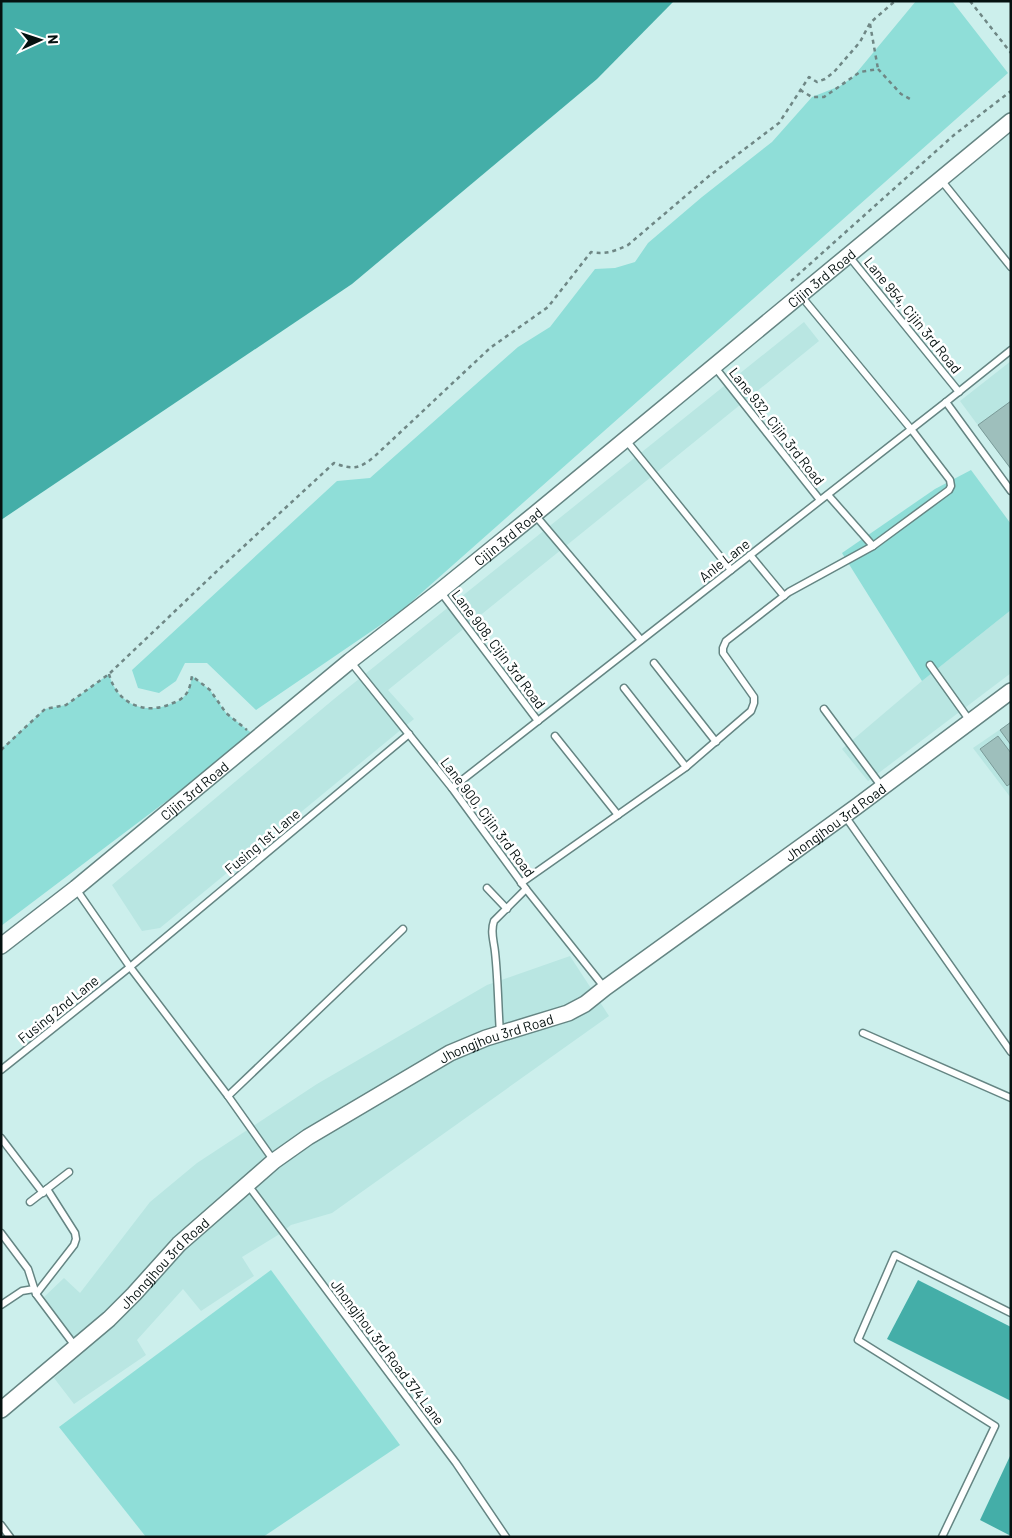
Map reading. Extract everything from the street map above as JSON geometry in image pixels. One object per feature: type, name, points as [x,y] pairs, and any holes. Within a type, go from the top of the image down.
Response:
[{"type":"street","name":"Cijin 3rd Road","points":[[1,946],[76,888],[350,661],[535,514],[1011,121]]},
{"type":"street","name":"Jhongjhou 3rd Road","points":[[1,1410],[109,1318],[134,1294],[179,1244],[274,1161],[308,1138],[450,1053],[500,1033],[568,1013],[586,1004],[605,988],[845,815],[1011,691]]},
{"type":"lane","points":[[940,180],[1011,267]]},
{"type":"lane","name":"Lane 954, Cijin 3rd Road","points":[[848,255],[960,392]]},
{"type":"lane","points":[[521,883],[686,767],[751,711],[754,697],[724,653],[723,648],[726,641],[784,596],[872,546],[949,490],[951,486],[950,480],[911,429],[801,294]]},
{"type":"lane","name":"Anle Lane","points":[[452,788],[960,392],[1011,350]]},
{"type":"lane","name":"Lane 932, Cijin 3rd Road","points":[[714,366],[820,500]]},
{"type":"lane","points":[[946,402],[1011,491]]},
{"type":"lane","points":[[625,439],[731,570]]},
{"type":"lane","points":[[828,495],[872,546]]},
{"type":"lane","points":[[535,514],[641,640]]},
{"type":"lane","points":[[750,555],[784,596]]},
{"type":"lane","name":"Lane 908, Cijin 3rd Road","points":[[440,591],[538,721]]},
{"type":"lane","name":"Lane 900, Cijin 3rd Road","points":[[350,661],[452,788],[521,883],[605,988]]},
{"type":"lane","points":[[654,663],[716,742]]},
{"type":"lane","points":[[930,665],[970,721]]},
{"type":"lane","points":[[624,688],[686,767]]},
{"type":"lane","points":[[824,710],[882,787]]},
{"type":"lane","name":"Fusing 1st Lane","points":[[130,967],[409,734]]},
{"type":"lane","points":[[555,736],[618,815]]},
{"type":"lane","points":[[845,815],[1011,1052]]},
{"type":"lane","points":[[76,888],[130,967],[228,1096],[274,1161]]},
{"type":"lane","points":[[487,888],[507,909]]},
{"type":"lane","points":[[500,1033],[495,951],[491,932],[494,921],[526,889]]},
{"type":"lane","points":[[228,1096],[403,929]]},
{"type":"lane","name":"Fusing 2nd Lane","points":[[1,1070],[130,967]]},
{"type":"lane","points":[[863,1034],[1011,1098]]},
{"type":"lane","points":[[1,1138],[45,1191],[75,1233],[74,1245],[35,1292]]},
{"type":"lane","points":[[30,1202],[69,1172]]},
{"type":"lane","name":"Jhongjhou 3rd Road 374 Lane","points":[[248,1184],[456,1463],[506,1537]]},
{"type":"lane","points":[[1,1233],[28,1269],[35,1292],[76,1347]]},
{"type":"lane","points":[[942,1537],[995,1426],[858,1340],[894,1255],[1011,1313]]},
{"type":"lane","points":[[1,1304],[22,1291],[35,1292]]},
{"type":"lane","points":[[1,1525],[10,1537]]},
{"type":"path","points":[[1,750],[46,709],[66,705],[109,674],[334,463],[347,468],[361,467],[374,457],[490,348],[548,307],[591,252],[602,255],[628,245],[709,176],[778,123],[809,77],[817,82],[834,72],[860,42],[870,23],[895,1]]},
{"type":"path","points":[[970,1],[1011,53]]},
{"type":"path","points":[[870,23],[878,69],[901,94],[910,99]]},
{"type":"path","points":[[800,90],[812,97],[824,97],[860,72],[878,69]]},
{"type":"path","points":[[109,674],[112,685],[130,704],[155,708],[167,706],[180,700],[188,692],[192,676],[210,690],[226,713],[254,735]]},
{"type":"shaded area","points":[[1,1],[674,1],[597,79],[352,284],[1,520]]},
{"type":"shaded area","points":[[916,1],[952,1],[1008,73],[401,611],[256,710],[207,663],[185,663],[176,681],[159,693],[138,688],[132,670],[337,481],[370,478],[518,347],[550,327],[595,269],[615,268],[635,262],[648,243],[702,197],[772,142],[812,97],[840,86],[853,77]]},
{"type":"shaded area","points":[[804,322],[819,341],[388,690],[414,719],[160,928],[142,931],[112,885],[334,699]]},
{"type":"shaded area","points":[[1011,361],[1011,470],[960,401]]},
{"type":"shaded area","points":[[971,470],[1011,524],[1011,610],[922,681],[842,553],[935,489]]},
{"type":"shaded area","points":[[1011,610],[1011,673],[868,781],[842,749],[922,681]]},
{"type":"shaded area","points":[[109,674],[118,693],[125,700],[134,705],[152,708],[163,707],[182,698],[188,691],[192,676],[210,690],[226,713],[254,735],[1,926],[1,749],[45,709],[66,705]]},
{"type":"shaded area","points":[[1011,722],[1011,798],[973,748]]},
{"type":"shaded area","points":[[570,956],[609,1016],[332,1213],[291,1225],[242,1257],[254,1276],[201,1311],[183,1289],[137,1340],[146,1355],[74,1404],[54,1378],[84,1352],[44,1297],[64,1278],[80,1293],[150,1202],[197,1163],[317,1084],[487,985]]},
{"type":"shaded area","points":[[271,1270],[400,1445],[263,1537],[146,1537],[59,1427]]},
{"type":"shaded area","points":[[918,1280],[1011,1327],[1011,1401],[887,1339]]},
{"type":"shaded area","points":[[1011,1454],[1011,1536],[980,1520]]},
{"type":"building","points":[[1011,401],[1011,469],[978,425]]},
{"type":"building","points":[[1011,722],[1011,745],[1000,730]]},
{"type":"building","points":[[998,736],[1011,753],[1011,783],[1007,786],[980,749]]}]
